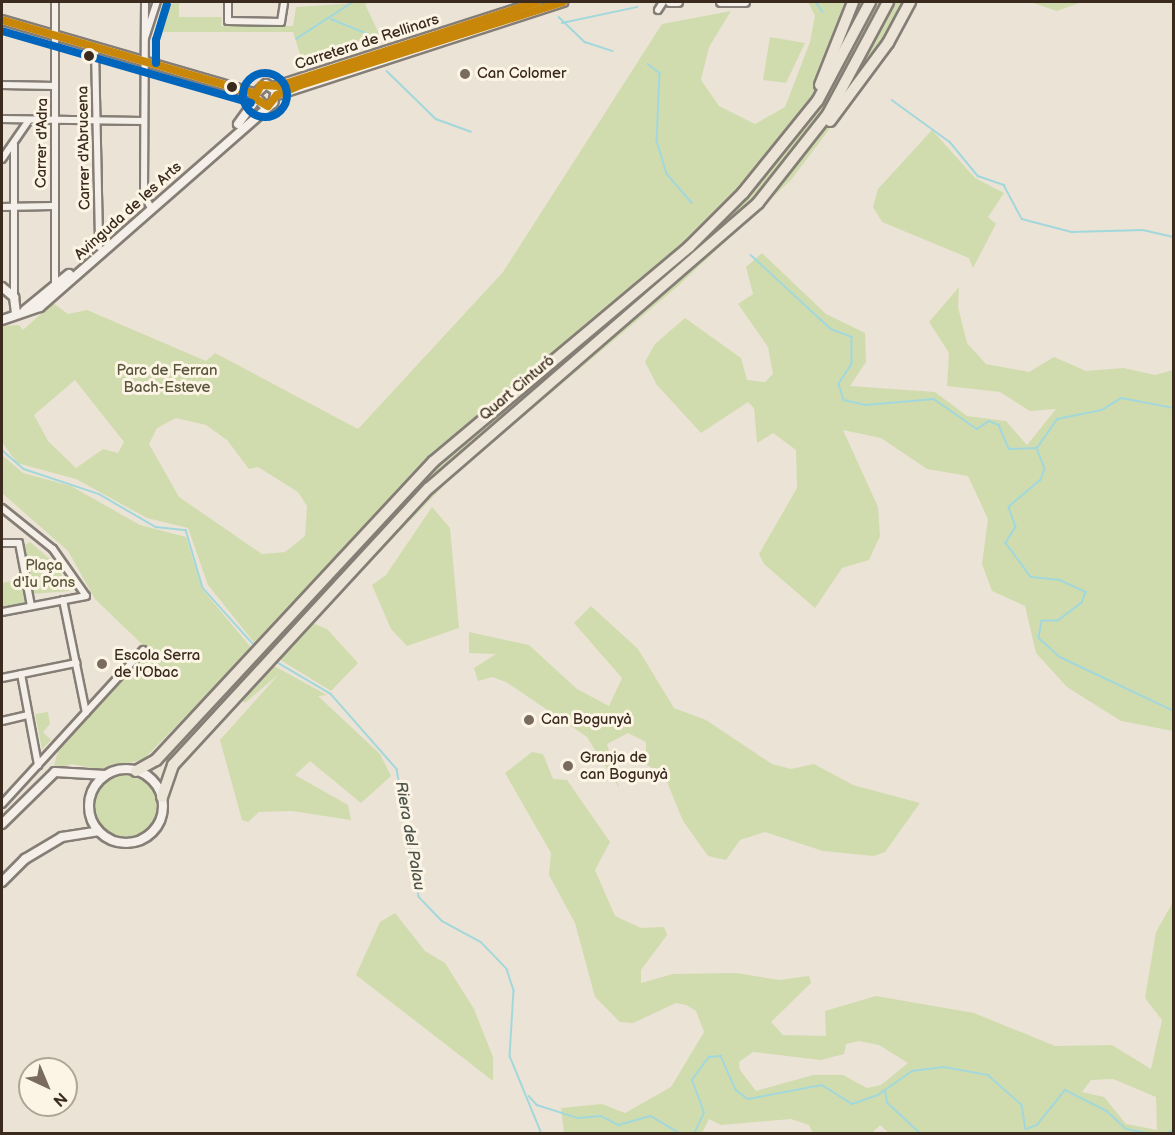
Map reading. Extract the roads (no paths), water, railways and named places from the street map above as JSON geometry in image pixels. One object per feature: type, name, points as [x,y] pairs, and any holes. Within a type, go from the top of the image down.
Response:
[{"type":"highway","points":[[800,122],[826,74],[853,2]]},
{"type":"highway","name":"Quart Cinturó","points":[[136,771],[156,760],[294,609],[458,438],[689,247],[759,177],[800,122],[870,2]]},
{"type":"highway","name":"Quart Cinturó","points":[[162,797],[173,765],[307,616],[473,446],[694,263],[767,193],[818,133],[888,2]]},
{"type":"highway","points":[[818,133],[888,43],[910,2]]},
{"type":"main road","name":"Carretera de Rellinars","points":[[275,91],[537,2]]},
{"type":"main road","name":"Carretera de Rellinars","points":[[275,91],[563,2]]},
{"type":"main road","points":[[670,2],[678,2]]},
{"type":"main road","points":[[721,2],[744,2]]},
{"type":"main road","points":[[2,20],[255,97],[265,107]]},
{"type":"main road","points":[[255,97],[264,84],[275,91]]},
{"type":"main road","name":"Avinguda de les Arts","points":[[2,317],[16,305],[31,306],[265,107],[275,91]]},
{"type":"main road","name":"Avinguda de les Arts","points":[[2,317],[40,307],[240,121],[255,97]]},
{"type":"main road","points":[[2,287],[16,305]]},
{"type":"main road","points":[[2,824],[55,772],[105,775],[136,771],[152,780],[162,797],[160,821],[144,839],[120,843],[98,831],[75,832],[54,842],[2,882]]},
{"type":"main road","points":[[98,831],[88,801],[105,775]]},
{"type":"street","name":"Carrer d'Adra","points":[[55,2],[53,206],[55,286]]},
{"type":"street","points":[[145,2],[143,121],[149,206]]},
{"type":"street","points":[[145,38],[157,2]]},
{"type":"street","points":[[228,2],[228,21],[281,22],[284,2]]},
{"type":"street","points":[[658,10],[663,2]]},
{"type":"street","points":[[145,13],[154,16]]},
{"type":"street","name":"Carrer d'Abrucena","points":[[95,48],[99,247]]},
{"type":"street","points":[[2,85],[55,86]]},
{"type":"street","points":[[2,119],[143,121]]},
{"type":"street","points":[[2,159],[14,145],[29,120]]},
{"type":"street","points":[[14,145],[16,305]]},
{"type":"street","points":[[2,207],[53,206]]},
{"type":"street","points":[[2,508],[53,549],[86,596],[2,612]]},
{"type":"street","points":[[2,543],[15,541],[31,606]]},
{"type":"street","points":[[72,577],[75,598]]},
{"type":"street","points":[[63,600],[86,713]]},
{"type":"street","points":[[2,804],[143,650]]},
{"type":"street","points":[[2,678],[76,663]]},
{"type":"street","points":[[21,674],[38,765]]},
{"type":"street","points":[[2,721],[28,715]]},
{"type":"waterway","points":[[296,39],[353,2]]},
{"type":"waterway","points":[[816,2],[823,12]]},
{"type":"waterway","points":[[562,23],[637,7]]},
{"type":"waterway","points":[[559,17],[585,42],[613,51]]},
{"type":"waterway","points":[[331,19],[366,33]]},
{"type":"waterway","points":[[648,64],[660,73],[657,141],[667,174],[692,203]]},
{"type":"waterway","points":[[387,71],[436,119],[471,132]]},
{"type":"waterway","points":[[892,100],[950,142],[978,176],[1004,185],[1022,219],[1072,232],[1143,230],[1174,237]]},
{"type":"waterway","points":[[751,255],[831,329],[852,337],[852,364],[839,384],[844,400],[866,405],[934,399],[977,429],[989,421],[999,425],[1009,449],[1037,448],[1045,469],[1041,480],[1009,507],[1016,527],[1006,543],[1031,577],[1060,580],[1086,592],[1082,603],[1058,621],[1042,621],[1039,638],[1060,657],[1174,711]]},
{"type":"waterway","points":[[1037,448],[1057,419],[1102,410],[1121,398],[1174,408]]},
{"type":"waterway","name":"Riera del Palau","points":[[2,450],[24,469],[99,494],[156,527],[186,530],[203,588],[256,647]]},
{"type":"waterway","name":"Riera del Palau","points":[[275,661],[331,694],[397,769],[419,897],[442,921],[481,942],[507,969],[514,991],[510,1056],[542,1134]]},
{"type":"waterway","points":[[694,1134],[704,1113],[692,1080],[709,1057],[721,1056],[736,1090],[748,1099],[822,1085],[852,1104],[878,1095],[912,1071],[944,1067],[988,1075],[1022,1105],[1026,1129],[1037,1125],[1065,1090],[1107,1111],[1126,1129],[1152,1134]]},
{"type":"waterway","points":[[885,1090],[888,1103],[921,1134]]},
{"type":"waterway","points":[[529,1096],[537,1105],[578,1118],[601,1116],[619,1125],[651,1116],[681,1134]]},
{"type":"waterway","points":[[1165,1134],[1174,1130]]},
{"type":"place","name":"Can Colomer","points":[[465,74]]},
{"type":"place","name":"Escola Serra de l'Obac","points":[[102,664]]},
{"type":"place","name":"Can Bogunyà","points":[[529,720]]},
{"type":"place","name":"Granja de can Bogunyà","points":[[568,766]]},
{"type":"park label","name":"Parc de Ferran Bach-Esteve","points":[[167,378]]},
{"type":"park label","name":"Plaça d'Iu Pons","points":[[44,574]]}]
